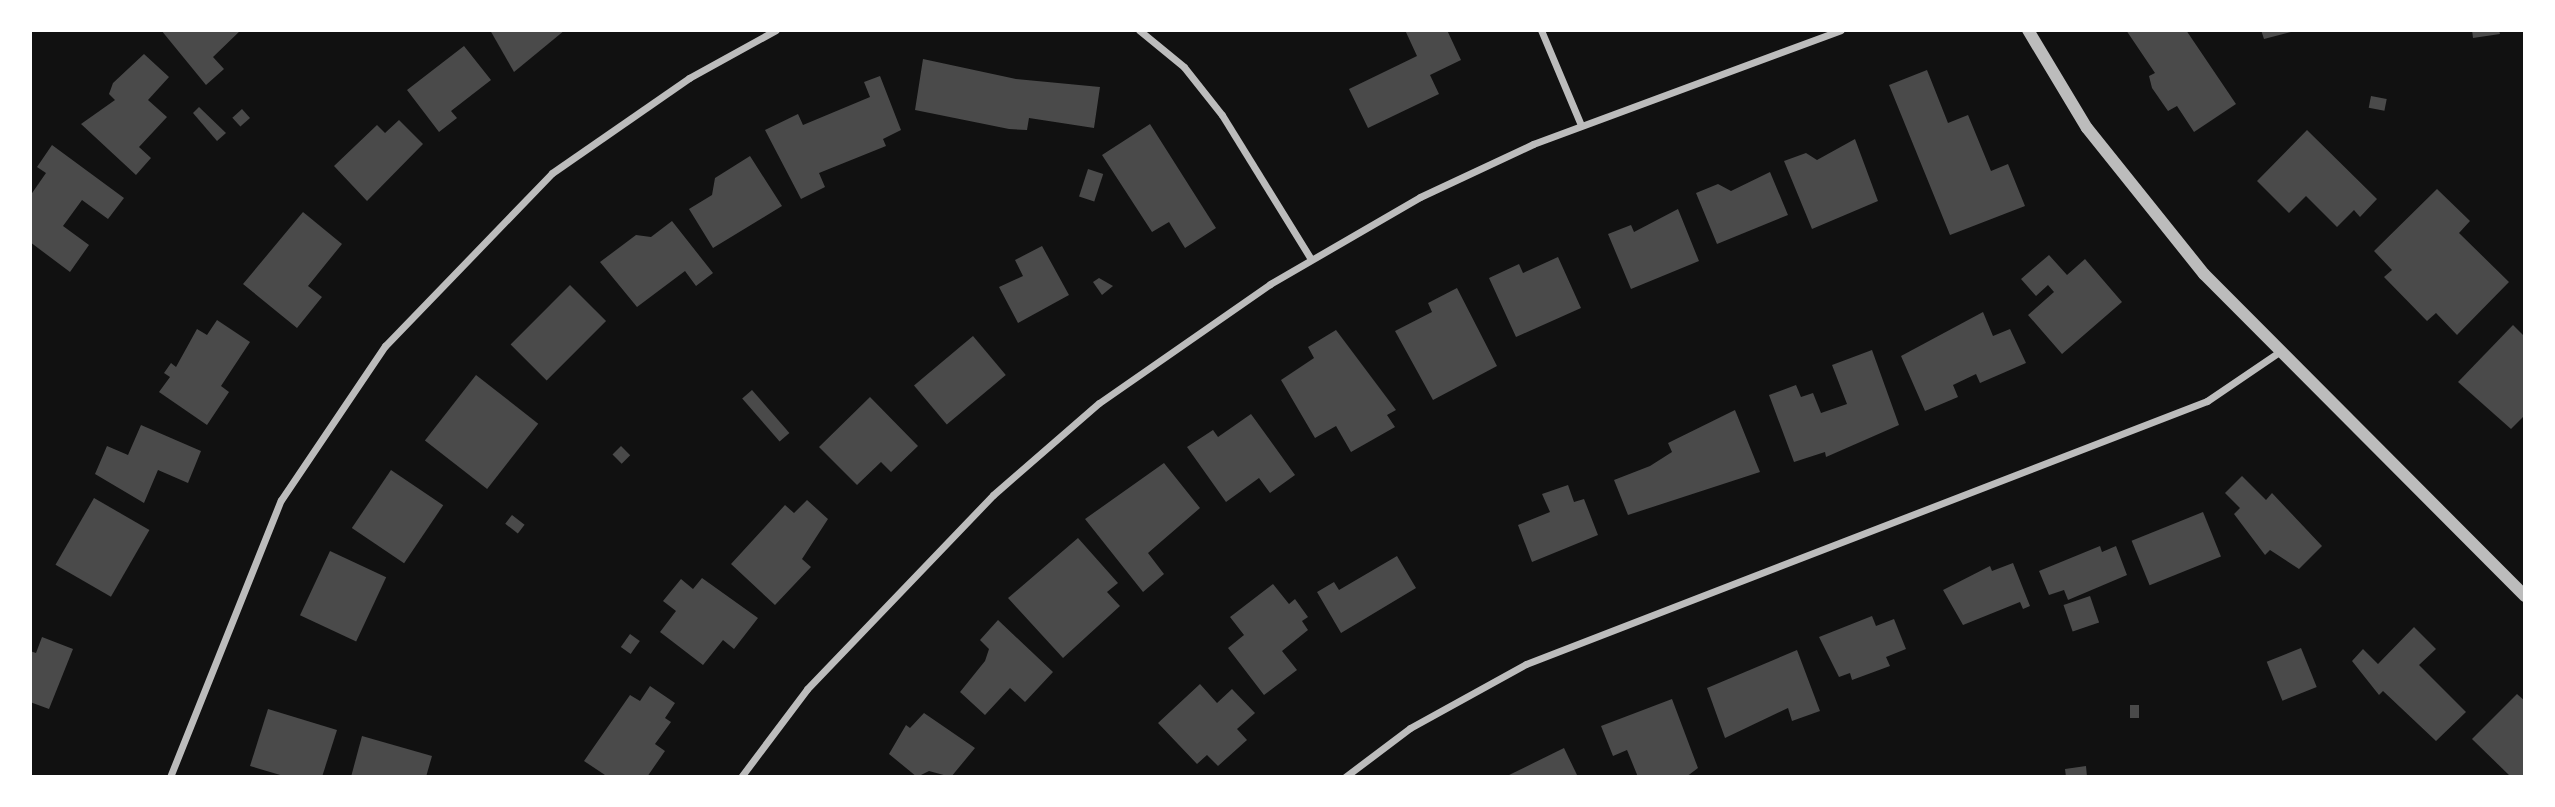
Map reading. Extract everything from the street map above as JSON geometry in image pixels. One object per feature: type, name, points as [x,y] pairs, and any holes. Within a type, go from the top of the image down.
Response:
[{"type":"street","points":[[170,777],[281,500],[385,346],[552,173],[689,78],[776,30]]},
{"type":"street","points":[[1139,30],[1184,67],[1222,115],[1311,259]]},
{"type":"street","points":[[1541,30],[1581,125]]},
{"type":"street","points":[[741,777],[807,690],[993,495],[1099,403],[1311,259],[1455,179],[1581,125],[1841,30]]},
{"type":"street","points":[[2028,30],[2137,196],[2279,352],[2525,596]]},
{"type":"street","points":[[1345,777],[1409,728],[1526,664],[2207,401],[2279,352]]},
{"type":"building","points":[[161,30],[241,30],[213,57],[224,69],[206,85]]},
{"type":"building","points":[[490,30],[565,30],[514,72]]},
{"type":"building","points":[[1405,30],[1447,30],[1461,60],[1430,75],[1439,94],[1368,128],[1349,89],[1417,56]]},
{"type":"building","points":[[2126,30],[2186,30],[2236,104],[2194,132],[2177,106],[2168,111],[2152,88],[2149,76],[2155,73]]},
{"type":"building","points":[[2261,30],[2295,30],[2295,31],[2264,39]]},
{"type":"building","points":[[2472,30],[2499,30],[2500,34],[2473,38]]},
{"type":"building","points":[[464,46],[491,80],[451,111],[457,118],[439,132],[407,90]]},
{"type":"building","points":[[144,54],[169,77],[148,100],[167,117],[139,147],[151,158],[136,175],[81,124],[115,100],[109,94],[113,83]]},
{"type":"building","points":[[923,59],[1016,79],[1100,87],[1094,128],[1029,118],[1027,130],[1009,129],[915,110]]},
{"type":"building","points":[[1927,70],[1948,123],[1968,115],[1991,171],[2008,164],[2025,206],[1950,235],[1889,85]]},
{"type":"building","points":[[880,76],[901,130],[883,139],[886,146],[819,173],[825,187],[801,199],[765,130],[798,114],[803,125],[870,97],[864,82]]},
{"type":"building","points":[[2371,96],[2387,99],[2384,111],[2369,108]]},
{"type":"building","points":[[199,107],[226,133],[217,141],[193,113]]},
{"type":"building","points":[[242,109],[250,118],[240,127],[232,118]]},
{"type":"building","points":[[399,120],[423,144],[367,201],[334,166],[377,125],[385,133]]},
{"type":"building","points":[[1150,124],[1216,228],[1185,248],[1169,222],[1152,232],[1102,155]]},
{"type":"building","points":[[2307,130],[2377,199],[2360,217],[2354,210],[2337,227],[2306,196],[2289,213],[2257,181]]},
{"type":"building","points":[[1855,139],[1878,201],[1812,229],[1784,161],[1806,153],[1817,160]]},
{"type":"building","points":[[52,145],[124,198],[108,219],[82,200],[63,226],[89,245],[70,272],[30,242],[30,196],[46,173],[37,167]]},
{"type":"building","points":[[750,156],[782,206],[713,248],[689,209],[712,195],[715,178]]},
{"type":"building","points":[[1088,169],[1103,174],[1094,202],[1079,197]]},
{"type":"building","points":[[1770,172],[1788,215],[1717,244],[1696,193],[1718,184],[1731,191]]},
{"type":"building","points":[[2437,189],[2470,221],[2459,233],[2509,282],[2457,335],[2436,313],[2427,321],[2384,277],[2392,270],[2374,251]]},
{"type":"building","points":[[1678,209],[1699,261],[1631,289],[1608,234],[1631,225],[1634,232]]},
{"type":"building","points":[[303,212],[342,244],[308,286],[322,297],[297,328],[243,284]]},
{"type":"building","points":[[672,221],[713,273],[696,286],[685,271],[637,307],[600,262],[636,235],[651,237]]},
{"type":"building","points":[[1042,246],[1069,295],[1018,323],[999,287],[1023,276],[1015,260]]},
{"type":"building","points":[[2049,255],[2067,275],[2085,259],[2122,302],[2062,354],[2028,315],[2054,292],[2048,285],[2036,296],[2021,279]]},
{"type":"building","points":[[1558,257],[1581,308],[1516,337],[1489,278],[1519,264],[1523,273]]},
{"type":"building","points":[[1099,278],[1113,286],[1102,295],[1093,282]]},
{"type":"building","points":[[570,285],[606,321],[547,380],[511,344]]},
{"type":"building","points":[[1457,288],[1497,366],[1433,400],[1395,331],[1432,312],[1428,303]]},
{"type":"building","points":[[1983,312],[1993,336],[2010,329],[2026,363],[1980,383],[1976,374],[1953,385],[1958,397],[1925,411],[1901,356]]},
{"type":"building","points":[[217,320],[250,342],[221,386],[229,392],[207,425],[159,392],[170,377],[164,373],[171,363],[176,367],[197,329],[207,335]]},
{"type":"building","points":[[2513,325],[2525,337],[2525,415],[2511,429],[2458,382]]},
{"type":"building","points":[[1336,330],[1396,410],[1387,415],[1395,427],[1351,452],[1336,426],[1315,438],[1281,380],[1314,358],[1308,347]]},
{"type":"building","points":[[973,336],[1006,375],[947,425],[914,385]]},
{"type":"building","points":[[1872,350],[1899,425],[1826,457],[1825,452],[1794,462],[1769,395],[1796,385],[1801,397],[1813,393],[1821,413],[1847,404],[1832,365]]},
{"type":"building","points":[[476,375],[538,424],[487,489],[425,440]]},
{"type":"building","points":[[752,390],[789,433],[780,442],[742,399]]},
{"type":"building","points":[[870,397],[918,446],[891,472],[881,462],[857,485],[819,447]]},
{"type":"building","points":[[1735,410],[1760,472],[1628,515],[1614,480],[1650,466],[1672,452],[1668,443]]},
{"type":"building","points":[[1251,414],[1295,475],[1270,493],[1259,478],[1226,502],[1187,447],[1213,430],[1218,437]]},
{"type":"building","points":[[141,425],[201,451],[188,483],[158,470],[144,503],[95,474],[107,446],[128,455]]},
{"type":"building","points":[[621,446],[630,455],[622,464],[613,454]]},
{"type":"building","points":[[1164,463],[1200,508],[1148,553],[1164,574],[1143,592],[1085,519]]},
{"type":"building","points":[[391,470],[443,505],[404,563],[352,528]]},
{"type":"building","points":[[2242,476],[2266,500],[2272,493],[2322,546],[2299,569],[2270,550],[2265,555],[2234,514],[2240,508],[2225,493]]},
{"type":"building","points":[[1568,485],[1574,502],[1584,499],[1598,535],[1532,562],[1518,525],[1550,512],[1542,494]]},
{"type":"building","points":[[94,498],[149,530],[111,597],[56,565]]},
{"type":"building","points":[[807,500],[828,519],[802,559],[811,567],[775,605],[731,564],[785,505],[794,513]]},
{"type":"building","points":[[2203,512],[2221,557],[2150,585],[2132,541]]},
{"type":"building","points":[[512,515],[525,525],[518,534],[505,524]]},
{"type":"building","points":[[1078,538],[1118,583],[1107,592],[1120,606],[1063,658],[1008,598]]},
{"type":"building","points":[[2100,546],[2102,552],[2116,546],[2127,575],[2068,600],[2064,590],[2049,595],[2039,571]]},
{"type":"building","points":[[330,551],[386,577],[356,642],[300,615]]},
{"type":"building","points":[[1397,556],[1416,588],[1341,633],[1317,592],[1334,582],[1339,590]]},
{"type":"building","points":[[2013,563],[2030,606],[2023,609],[2020,602],[1963,625],[1943,590],[1990,566],[1992,571]]},
{"type":"building","points":[[702,578],[758,618],[734,649],[723,640],[703,665],[660,632],[676,611],[663,601],[681,579],[693,589]]},
{"type":"building","points":[[1273,584],[1289,604],[1295,599],[1308,617],[1302,621],[1308,630],[1282,651],[1297,670],[1264,695],[1228,648],[1244,635],[1230,617]]},
{"type":"building","points":[[2090,596],[2099,622],[2073,632],[2064,605]]},
{"type":"building","points":[[1872,616],[1876,626],[1894,619],[1906,649],[1886,657],[1890,666],[1852,680],[1850,673],[1839,677],[1819,637]]},
{"type":"building","points":[[998,620],[1053,672],[1025,702],[1010,688],[985,715],[960,692],[985,661],[989,649],[980,640]]},
{"type":"building","points":[[2414,627],[2436,649],[2419,665],[2466,712],[2436,741],[2383,691],[2379,695],[2352,661],[2363,649],[2378,664]]},
{"type":"building","points":[[630,634],[640,641],[631,654],[621,647]]},
{"type":"building","points":[[42,637],[73,649],[49,709],[30,702],[30,651],[36,653]]},
{"type":"building","points":[[2301,648],[2317,687],[2282,701],[2267,662]]},
{"type":"building","points":[[1797,650],[1820,711],[1792,721],[1788,708],[1725,738],[1707,688]]},
{"type":"building","points":[[1200,684],[1217,703],[1232,689],[1255,713],[1237,729],[1247,740],[1218,766],[1207,755],[1197,764],[1158,723]]},
{"type":"building","points":[[650,686],[675,703],[665,718],[671,722],[655,744],[665,751],[647,777],[608,777],[584,761],[630,695],[640,701]]},
{"type":"building","points":[[2517,694],[2525,701],[2525,777],[2511,777],[2472,739]]},
{"type":"building","points":[[1672,699],[1698,768],[1686,777],[1638,777],[1627,750],[1613,756],[1601,726]]},
{"type":"building","points":[[2130,705],[2139,705],[2139,718],[2130,718]]},
{"type":"building","points":[[268,709],[337,730],[322,777],[287,777],[250,766]]},
{"type":"building","points":[[924,713],[975,748],[951,777],[929,771],[917,777],[889,754],[906,725],[910,728]]},
{"type":"building","points":[[362,736],[432,756],[426,777],[351,777]]},
{"type":"building","points":[[1564,748],[1578,777],[1505,777]]},
{"type":"building","points":[[2086,766],[2087,777],[2066,777],[2065,769]]}]
